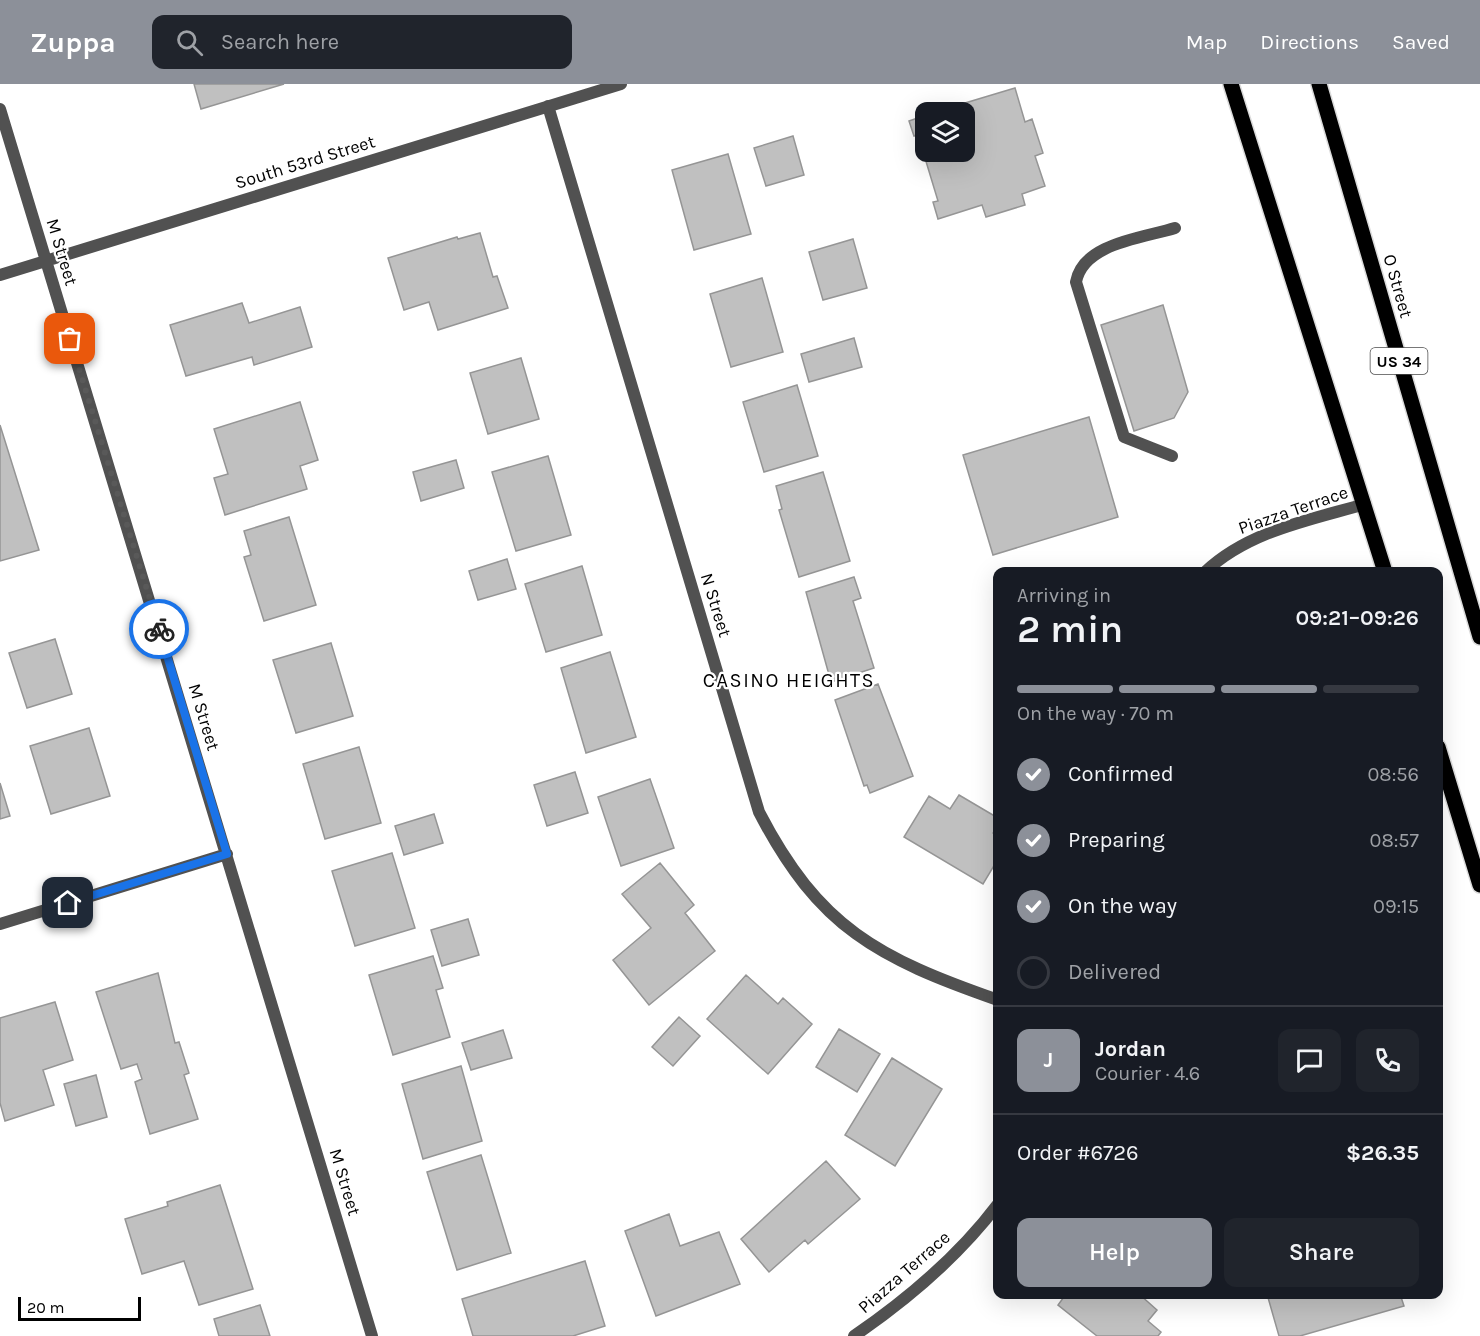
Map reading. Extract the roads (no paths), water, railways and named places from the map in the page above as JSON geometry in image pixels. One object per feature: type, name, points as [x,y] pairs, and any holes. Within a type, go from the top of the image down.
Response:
[{"type":"main road","points":[[1230,84],[1384,567]]},
{"type":"main road","name":"O Street","points":[[1319,84],[1480,637]]},
{"type":"main road","points":[[1443,763],[1480,885]]},
{"type":"street","name":"South 53rd Street","points":[[0,275],[621,84]]},
{"type":"street","name":"N Street","points":[[548,106],[763,820],[787,862],[812,895],[851,932],[885,954],[929,976],[993,998]]},
{"type":"street","name":"M Street","points":[[0,109],[372,1336]]},
{"type":"street","points":[[1172,456],[1125,437],[1077,282],[1078,272],[1085,263],[1102,250],[1174,228]]},
{"type":"street","name":"Piazza Terrace","points":[[1211,567],[1223,556],[1249,541],[1365,504]]},
{"type":"street","points":[[0,924],[227,854]]},
{"type":"street","name":"Piazza Terrace","points":[[854,1336],[908,1296],[937,1271],[993,1209]]},
{"type":"district","name":"CASINO HEIGHTS","points":[[789,680]]}]
